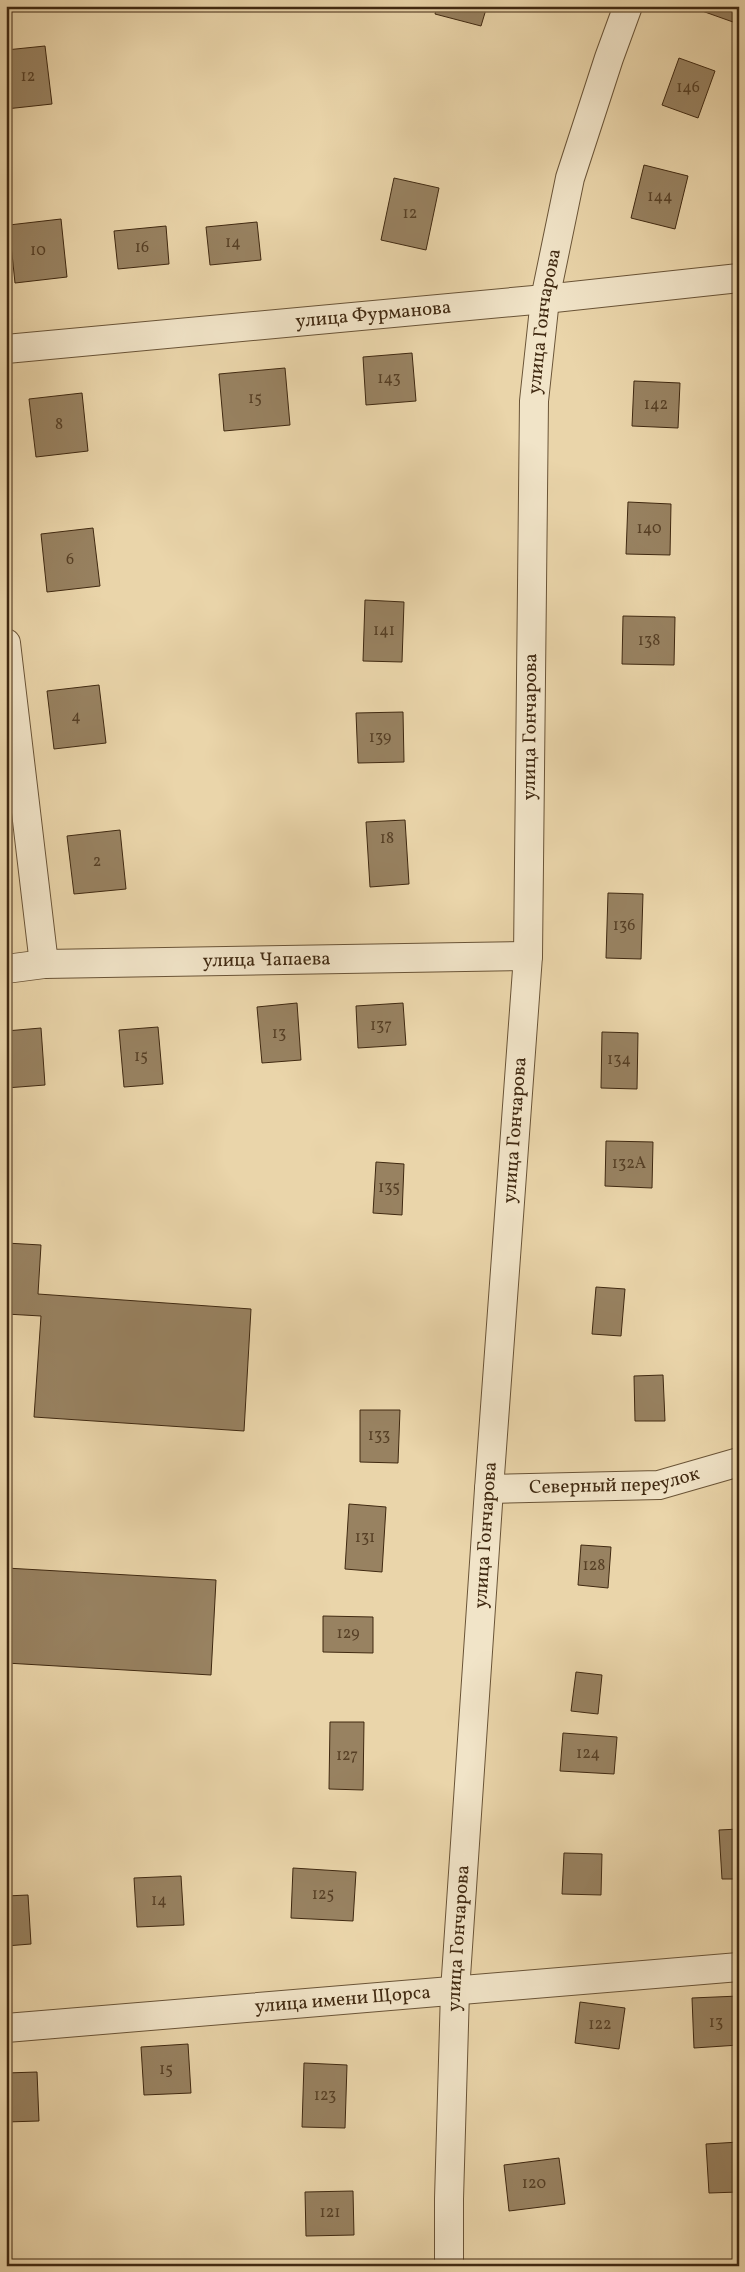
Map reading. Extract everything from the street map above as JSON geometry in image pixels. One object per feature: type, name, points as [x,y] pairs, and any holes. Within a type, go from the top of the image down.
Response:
[{"type":"street","name":"улица Гончарова","points":[[449,2266],[455,1991],[488,1489],[528,956],[534,401],[545,299],[570,178],[628,6]]},
{"type":"street","name":"улица Фурманова","points":[[6,349],[545,299],[739,278]]},
{"type":"street","points":[[6,643],[44,964]]},
{"type":"street","name":"улица Чапаева","points":[[6,969],[44,964],[528,956]]},
{"type":"street","name":"Северный переулок","points":[[488,1489],[659,1486],[739,1462]]},
{"type":"street","name":"улица имени Щорса","points":[[6,2028],[739,1967]]},
{"type":"building","points":[[437,6],[487,6],[481,26],[435,14]]},
{"type":"building","points":[[688,6],[739,6],[733,22]]},
{"type":"building","points":[[45,46],[52,104],[6,109],[6,50]]},
{"type":"building","points":[[679,58],[715,71],[698,118],[662,105]]},
{"type":"building","points":[[644,165],[688,176],[675,229],[631,218]]},
{"type":"building","points":[[394,178],[439,188],[426,250],[381,240]]},
{"type":"building","points":[[61,219],[67,277],[15,283],[9,225]]},
{"type":"building","points":[[257,222],[261,260],[210,265],[206,227]]},
{"type":"building","points":[[166,226],[169,264],[118,269],[114,231]]},
{"type":"building","points":[[412,353],[416,401],[366,405],[363,357]]},
{"type":"building","points":[[285,368],[290,425],[224,431],[219,374]]},
{"type":"building","points":[[634,381],[680,383],[678,428],[632,426]]},
{"type":"building","points":[[82,393],[88,451],[36,457],[29,399]]},
{"type":"building","points":[[628,502],[671,504],[670,555],[626,554]]},
{"type":"building","points":[[93,528],[100,586],[47,592],[41,534]]},
{"type":"building","points":[[365,600],[404,602],[402,662],[363,661]]},
{"type":"building","points":[[623,616],[675,617],[674,665],[622,664]]},
{"type":"building","points":[[99,685],[106,743],[54,749],[47,691]]},
{"type":"building","points":[[403,712],[404,762],[358,763],[356,713]]},
{"type":"building","points":[[405,820],[409,884],[370,887],[366,822]]},
{"type":"building","points":[[120,830],[126,889],[74,894],[67,836]]},
{"type":"building","points":[[608,893],[643,894],[641,959],[606,958]]},
{"type":"building","points":[[297,1003],[301,1060],[262,1063],[257,1007]]},
{"type":"building","points":[[403,1003],[406,1045],[358,1048],[356,1006]]},
{"type":"building","points":[[158,1027],[163,1084],[124,1087],[119,1030]]},
{"type":"building","points":[[41,1028],[45,1085],[6,1088],[6,1031]]},
{"type":"building","points":[[602,1032],[638,1033],[637,1089],[601,1088]]},
{"type":"building","points":[[606,1141],[653,1142],[652,1188],[605,1186]]},
{"type":"building","points":[[376,1162],[404,1164],[402,1215],[373,1213]]},
{"type":"building","points":[[6,1243],[41,1245],[38,1294],[251,1309],[244,1431],[34,1417],[41,1316],[6,1314]]},
{"type":"building","points":[[596,1287],[625,1289],[621,1336],[592,1334]]},
{"type":"building","points":[[663,1375],[665,1421],[635,1421],[634,1376]]},
{"type":"building","points":[[360,1410],[400,1410],[398,1463],[360,1462]]},
{"type":"building","points":[[739,1497],[739,1521],[736,1521]]},
{"type":"building","points":[[349,1504],[386,1507],[382,1572],[345,1569]]},
{"type":"building","points":[[581,1545],[611,1547],[608,1588],[578,1585]]},
{"type":"building","points":[[6,1568],[216,1580],[211,1675],[6,1663]]},
{"type":"building","points":[[323,1616],[373,1617],[373,1653],[323,1652]]},
{"type":"building","points":[[576,1672],[602,1675],[598,1714],[571,1711]]},
{"type":"building","points":[[330,1722],[364,1722],[363,1790],[329,1789]]},
{"type":"building","points":[[563,1733],[617,1737],[614,1774],[560,1771]]},
{"type":"building","points":[[739,1829],[739,1879],[722,1879],[719,1830]]},
{"type":"building","points":[[564,1853],[602,1854],[601,1895],[562,1894]]},
{"type":"building","points":[[293,1868],[356,1872],[353,1921],[291,1918]]},
{"type":"building","points":[[181,1876],[184,1925],[137,1927],[134,1878]]},
{"type":"building","points":[[28,1895],[31,1944],[6,1946],[6,1896]]},
{"type":"building","points":[[739,1996],[739,2045],[694,2048],[692,1998]]},
{"type":"building","points":[[580,2002],[625,2008],[619,2049],[575,2043]]},
{"type":"building","points":[[188,2044],[191,2093],[144,2095],[141,2047]]},
{"type":"building","points":[[304,2063],[347,2065],[345,2128],[302,2127]]},
{"type":"building","points":[[37,2072],[39,2121],[6,2122],[6,2073]]},
{"type":"building","points":[[739,2142],[739,2192],[709,2193],[706,2144]]},
{"type":"building","points":[[559,2158],[565,2204],[509,2211],[504,2165]]},
{"type":"building","points":[[353,2191],[354,2235],[306,2236],[305,2192]]}]
